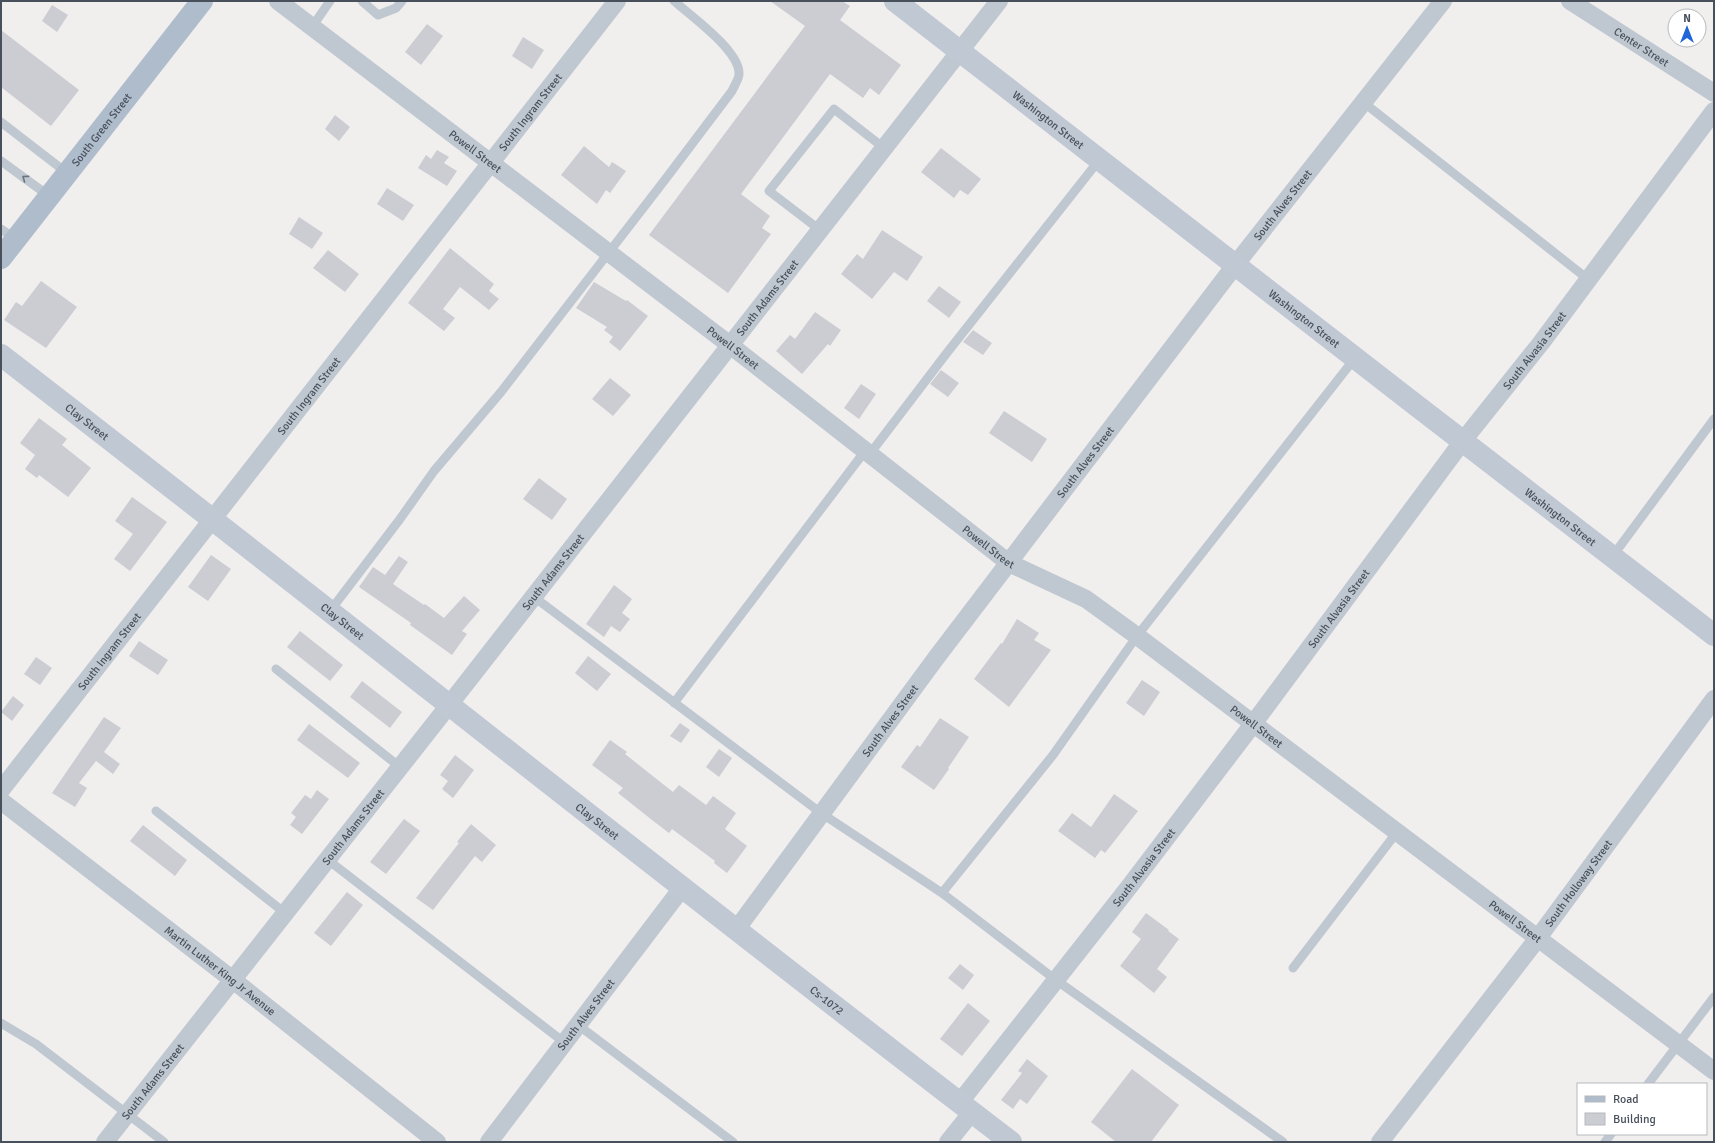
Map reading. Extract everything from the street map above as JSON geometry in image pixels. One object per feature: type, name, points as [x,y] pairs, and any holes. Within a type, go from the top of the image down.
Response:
[{"type":"main road","name":"South Green Street","points":[[1,258],[8,234],[49,196],[202,1]]},
{"type":"street","name":"Powell Street","points":[[278,1],[610,252],[1009,563],[1086,599],[1714,1071]]},
{"type":"street","name":"South Ingram Street","points":[[1,790],[617,1]]},
{"type":"street","name":"Washington Street","points":[[895,1],[1236,264],[1462,442],[1714,635]]},
{"type":"street","name":"South Adams Street","points":[[110,1140],[127,1114],[328,860],[999,1]]},
{"type":"street","name":"South Alves Street","points":[[736,930],[821,813],[1236,264],[1443,1]]},
{"type":"street","name":"Center Street","points":[[1570,1],[1714,93]]},
{"type":"street","name":"South Alvasia Street","points":[[948,1142],[966,1107],[1056,980],[1253,724],[1462,442],[1589,280],[1714,111]]},
{"type":"street","name":"Clay Street","points":[[1,355],[212,518],[682,888]]},
{"type":"street","name":"South Holloway Street","points":[[1380,1142],[1538,938],[1714,699]]},
{"type":"street","name":"Martin Luther King Jr Avenue","points":[[1,801],[233,980],[437,1142]]},
{"type":"street","name":"South Alves Street","points":[[490,1142],[682,888]]},
{"type":"street","name":"Cs-1072","points":[[682,888],[966,1107]]},
{"type":"street","points":[[966,1107],[1012,1142]]},
{"type":"lane","points":[[312,27],[330,1]]},
{"type":"lane","points":[[362,1],[378,15],[396,8],[402,1]]},
{"type":"lane","points":[[330,611],[400,519],[434,471],[501,392],[610,252],[732,91],[739,75],[737,62],[724,44],[674,1]]},
{"type":"lane","points":[[1363,102],[1589,280]]},
{"type":"lane","points":[[820,230],[769,191],[834,109],[884,148]]},
{"type":"lane","points":[[1,122],[67,173]]},
{"type":"lane","points":[[674,703],[867,453],[1100,159]]},
{"type":"lane","points":[[1,161],[49,196]]},
{"type":"lane","points":[[942,893],[1053,756],[1137,636],[1355,358]]},
{"type":"lane","points":[[1612,557],[1714,420]]},
{"type":"lane","points":[[534,597],[821,813],[942,893],[1056,980],[1283,1142]]},
{"type":"lane","points":[[276,669],[400,767]]},
{"type":"lane","points":[[156,811],[285,914]]},
{"type":"lane","points":[[1293,968],[1397,832]]},
{"type":"lane","points":[[328,860],[565,1043]]},
{"type":"lane","points":[[1649,1083],[1714,997]]},
{"type":"lane","points":[[1,1025],[36,1044],[164,1142]]},
{"type":"lane","points":[[578,1026],[733,1142]]},
{"type":"building","points":[[770,1],[842,1],[850,6],[840,20],[901,65],[879,95],[870,88],[863,98],[830,74],[741,194],[770,216],[762,228],[771,234],[728,293],[649,235],[805,26]]},
{"type":"building","points":[[52,5],[68,15],[57,32],[42,21]]},
{"type":"building","points":[[427,24],[443,36],[421,65],[405,52]]},
{"type":"building","points":[[1,30],[79,90],[51,126],[1,87]]},
{"type":"building","points":[[523,37],[544,50],[532,69],[512,56]]},
{"type":"building","points":[[335,115],[350,127],[339,141],[325,129]]},
{"type":"building","points":[[584,146],[609,167],[612,162],[626,171],[610,193],[606,190],[597,204],[561,175]]},
{"type":"building","points":[[941,148],[981,179],[968,195],[960,190],[954,198],[921,172]]},
{"type":"building","points":[[437,150],[449,157],[444,163],[457,171],[447,186],[418,168],[426,155],[431,159]]},
{"type":"building","points":[[387,188],[414,205],[403,221],[377,204]]},
{"type":"building","points":[[299,217],[323,233],[312,249],[289,234]]},
{"type":"building","points":[[882,230],[923,257],[907,281],[894,272],[872,299],[841,274],[857,254],[863,259]]},
{"type":"building","points":[[450,248],[494,284],[489,291],[499,299],[489,310],[460,287],[443,309],[455,318],[444,331],[408,303]]},
{"type":"building","points":[[328,250],[359,274],[345,292],[313,268]]},
{"type":"building","points":[[41,281],[77,307],[46,348],[4,320],[16,302],[22,306]]},
{"type":"building","points":[[594,282],[626,301],[627,300],[648,316],[620,351],[609,342],[613,337],[604,330],[607,327],[576,308]]},
{"type":"building","points":[[939,286],[961,302],[949,318],[927,301]]},
{"type":"building","points":[[815,312],[841,330],[830,346],[828,344],[802,374],[776,351],[790,335],[795,339]]},
{"type":"building","points":[[973,330],[992,343],[983,355],[963,342]]},
{"type":"building","points":[[941,370],[959,383],[948,397],[930,384]]},
{"type":"building","points":[[610,378],[631,395],[613,416],[592,399]]},
{"type":"building","points":[[861,384],[876,394],[859,419],[844,408]]},
{"type":"building","points":[[1004,411],[1047,439],[1032,462],[989,433]]},
{"type":"building","points":[[39,418],[67,439],[62,445],[91,468],[68,497],[39,475],[37,478],[25,469],[35,455],[20,443]]},
{"type":"building","points":[[539,478],[567,499],[552,520],[523,499]]},
{"type":"building","points":[[132,497],[167,522],[130,571],[114,559],[133,534],[115,521]]},
{"type":"building","points":[[211,555],[231,569],[208,601],[188,587]]},
{"type":"building","points":[[399,556],[408,562],[393,584],[424,605],[425,604],[444,618],[464,596],[480,610],[462,631],[467,634],[452,655],[410,625],[411,623],[359,587],[373,567],[385,575]]},
{"type":"building","points":[[614,585],[632,599],[622,613],[630,619],[620,632],[611,626],[604,637],[586,624]]},
{"type":"building","points":[[1017,619],[1039,633],[1034,640],[1051,650],[1009,707],[974,679],[1001,643],[1002,644]]},
{"type":"building","points":[[300,631],[343,665],[330,681],[287,647]]},
{"type":"building","points":[[139,641],[168,660],[158,675],[129,656]]},
{"type":"building","points":[[588,656],[611,674],[597,691],[575,673]]},
{"type":"building","points":[[36,657],[52,668],[40,685],[24,674]]},
{"type":"building","points":[[1142,680],[1160,692],[1144,716],[1126,703]]},
{"type":"building","points":[[362,681],[402,712],[390,728],[350,697]]},
{"type":"building","points":[[13,696],[24,705],[12,721],[1,712]]},
{"type":"building","points":[[104,717],[121,728],[104,752],[120,764],[113,774],[96,761],[79,783],[87,788],[75,807],[52,793]]},
{"type":"building","points":[[940,718],[969,737],[934,790],[901,767],[917,745],[920,747]]},
{"type":"building","points":[[680,723],[690,730],[681,743],[670,736]]},
{"type":"building","points":[[309,724],[360,763],[348,778],[297,740]]},
{"type":"building","points":[[610,740],[627,752],[625,754],[673,792],[679,785],[706,805],[713,796],[736,813],[725,829],[747,846],[727,873],[714,863],[715,861],[672,829],[669,833],[618,793],[623,788],[592,765]]},
{"type":"building","points":[[719,749],[732,758],[719,777],[706,767]]},
{"type":"building","points":[[455,755],[474,770],[453,798],[442,789],[448,781],[440,775]]},
{"type":"building","points":[[317,790],[329,799],[302,834],[290,825],[296,817],[291,813],[305,795],[311,799]]},
{"type":"building","points":[[1114,794],[1138,811],[1105,853],[1101,850],[1095,858],[1058,831],[1072,813],[1091,827]]},
{"type":"building","points":[[404,819],[420,831],[386,874],[370,862]]},
{"type":"building","points":[[471,824],[496,845],[482,862],[475,856],[433,910],[416,898],[459,843],[457,842]]},
{"type":"building","points":[[143,825],[187,860],[175,876],[130,841]]},
{"type":"building","points":[[347,892],[363,905],[331,946],[314,933]]},
{"type":"building","points":[[1146,913],[1179,939],[1157,969],[1167,977],[1154,993],[1120,966],[1141,939],[1132,932]]},
{"type":"building","points":[[960,964],[974,975],[963,990],[948,978]]},
{"type":"building","points":[[968,1003],[990,1021],[962,1056],[940,1039]]},
{"type":"building","points":[[1027,1059],[1048,1076],[1027,1104],[1020,1099],[1013,1109],[1001,1100],[1022,1073],[1018,1071]]},
{"type":"building","points":[[1132,1069],[1179,1105],[1151,1142],[1116,1142],[1091,1122]]}]
